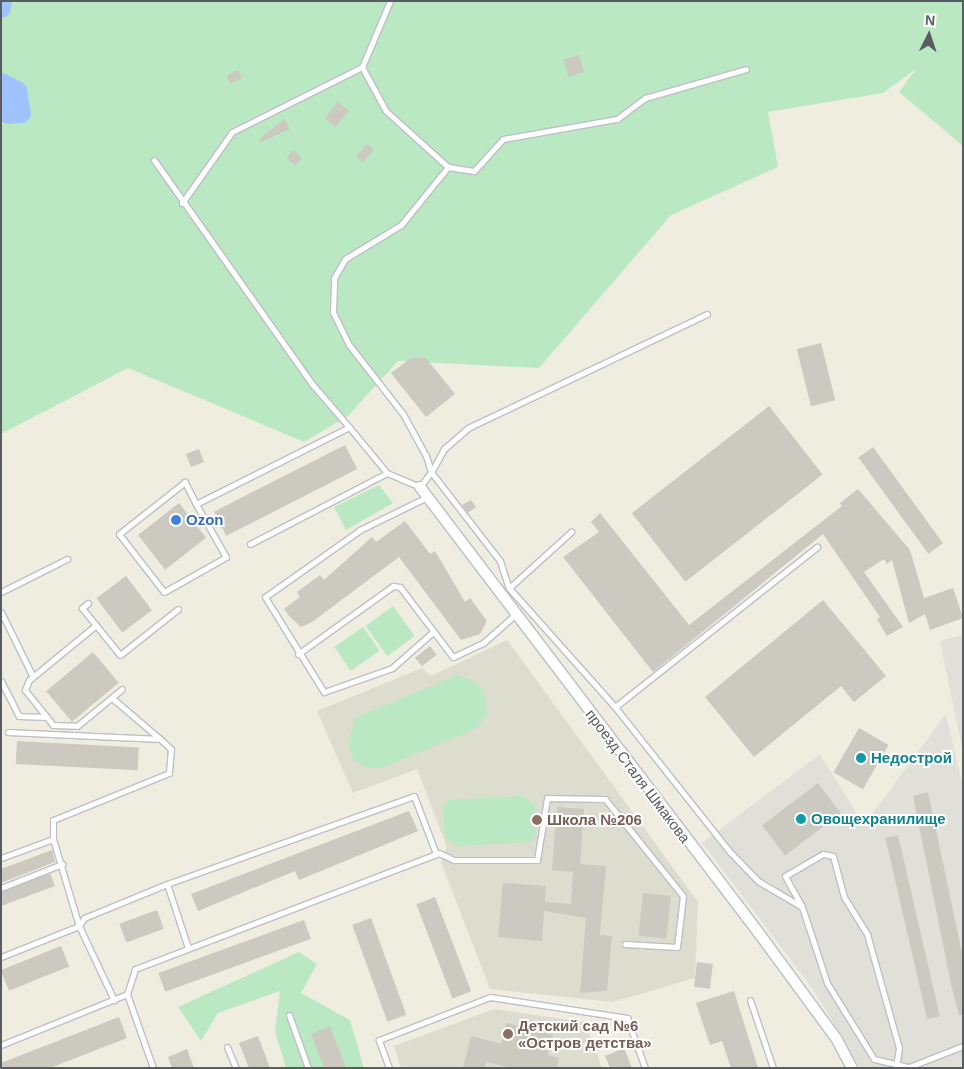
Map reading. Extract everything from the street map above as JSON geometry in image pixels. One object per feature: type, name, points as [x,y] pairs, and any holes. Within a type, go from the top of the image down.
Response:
[{"type":"street","name":"проезд Сталя Шмакова","points":[[420,488],[758,932],[836,1038],[852,1068]]},
{"type":"lane","points":[[182,202],[232,132],[362,67],[390,1]]},
{"type":"lane","points":[[362,67],[386,110],[448,167],[474,171],[503,140],[617,119],[645,98],[746,69]]},
{"type":"lane","points":[[154,160],[182,202],[349,427],[387,473],[420,488],[444,449],[468,428],[707,314]]},
{"type":"lane","points":[[448,167],[401,226],[346,259],[334,278],[333,312],[349,345],[403,414],[431,472],[500,561],[509,588],[615,707],[730,852],[758,881],[802,907]]},
{"type":"lane","points":[[196,504],[349,427]]},
{"type":"lane","points":[[250,544],[387,473]]},
{"type":"lane","points":[[185,482],[196,504],[226,557],[164,592],[119,534],[185,482]]},
{"type":"lane","points":[[428,497],[360,530],[267,594],[265,601],[320,689],[328,692],[392,668],[434,632]]},
{"type":"lane","points":[[509,588],[572,532]]},
{"type":"lane","points":[[615,707],[817,547]]},
{"type":"lane","points":[[1,592],[67,559]]},
{"type":"lane","points":[[298,654],[393,586],[400,588],[450,655],[457,656],[483,643],[516,614]]},
{"type":"lane","points":[[88,603],[82,608],[120,655],[178,609]]},
{"type":"lane","points":[[1,612],[33,677]]},
{"type":"lane","points":[[96,625],[33,677],[25,690],[54,725],[77,726],[122,689]]},
{"type":"lane","points":[[1,680],[19,716],[47,717]]},
{"type":"lane","points":[[112,698],[171,749],[169,773],[53,820],[53,839],[80,926],[114,1000]]},
{"type":"lane","points":[[8,732],[160,739]]},
{"type":"lane","points":[[1,957],[80,926],[84,918],[167,884],[414,796],[436,854]]},
{"type":"lane","points":[[153,1068],[127,994],[135,969],[436,854],[454,860],[537,860],[547,798],[605,799],[683,896],[677,947],[625,944]]},
{"type":"lane","points":[[1,858],[53,839]]},
{"type":"lane","points":[[896,1067],[899,1048],[867,934],[844,897],[833,856],[823,854],[785,876],[802,907],[827,983],[874,1059],[896,1067],[909,1067],[963,1046]]},
{"type":"lane","points":[[1,888],[62,864]]},
{"type":"lane","points":[[167,884],[188,948]]},
{"type":"lane","points":[[1,1045],[127,994]]},
{"type":"lane","points":[[389,1068],[379,1040],[490,997],[626,1018],[645,1068]]},
{"type":"lane","points":[[750,1000],[773,1068]]},
{"type":"lane","points":[[289,1015],[308,1068]]},
{"type":"lane","points":[[227,1047],[236,1068]]},
{"type":"shaded area","points":[[963,635],[963,753],[940,641]]},
{"type":"shaded area","name":"Школа №206","points":[[507,640],[698,902],[695,978],[613,1002],[490,989],[441,862],[447,847],[417,769],[353,793],[317,711],[422,668],[431,676]]},
{"type":"shaded area","points":[[946,714],[963,787],[963,1068],[860,1068],[813,989],[702,843],[820,754],[864,825]]},
{"type":"shaded area","name":"Детский сад №6 «Остров детства»","points":[[494,1009],[585,1022],[602,1068],[401,1068],[394,1046]]},
{"type":"green space","points":[[1,1],[963,1],[963,146],[899,92],[916,69],[883,93],[768,112],[778,167],[671,215],[539,368],[398,361],[348,416],[304,442],[128,368],[1,434]]},
{"type":"green space","points":[[379,485],[393,503],[346,530],[334,507]]},
{"type":"green space","points":[[393,606],[415,636],[387,656],[365,626]]},
{"type":"green space","points":[[363,627],[380,651],[351,671],[334,647]]},
{"type":"green space","points":[[457,675],[476,682],[484,692],[487,714],[475,729],[382,768],[366,768],[353,759],[348,742],[355,718]]},
{"type":"green space","points":[[523,796],[535,806],[536,833],[531,842],[457,846],[445,837],[443,808],[449,800]]},
{"type":"green space","points":[[299,952],[317,964],[301,993],[350,1020],[364,1068],[286,1068],[275,1031],[280,991],[218,1013],[201,1041],[178,1007]]},
{"type":"building","points":[[579,55],[584,72],[569,77],[564,59]]},
{"type":"building","points":[[238,70],[242,78],[231,84],[226,76]]},
{"type":"building","points":[[338,102],[349,111],[336,127],[325,118]]},
{"type":"building","points":[[285,119],[290,129],[261,142],[259,139]]},
{"type":"building","points":[[367,144],[374,150],[363,163],[356,157]]},
{"type":"building","points":[[293,150],[302,158],[295,165],[286,157]]},
{"type":"building","points":[[821,343],[835,400],[811,406],[797,349]]},
{"type":"building","points":[[411,358],[426,358],[455,394],[426,417],[391,373]]},
{"type":"building","points":[[769,406],[823,475],[685,582],[632,513]]},
{"type":"building","points":[[345,445],[357,469],[226,536],[214,512]]},
{"type":"building","points":[[873,447],[943,543],[928,554],[858,458]]},
{"type":"building","points":[[199,449],[204,462],[191,467],[186,454]]},
{"type":"building","points":[[858,489],[910,550],[924,598],[953,588],[963,618],[930,630],[925,614],[909,623],[892,560],[887,564],[884,559],[864,572],[903,627],[887,636],[877,619],[880,617],[823,534],[653,672],[563,557],[599,532],[591,522],[600,513],[689,625],[842,506],[840,503]]},
{"type":"building","points":[[471,500],[476,507],[468,513],[462,505]]},
{"type":"building","points":[[179,503],[206,538],[165,570],[138,535]]},
{"type":"building","points":[[405,521],[430,554],[435,551],[465,602],[470,598],[487,621],[480,634],[461,640],[399,557],[312,622],[301,627],[290,617],[284,609],[300,597],[297,592],[320,575],[324,580],[372,537],[376,542]]},
{"type":"building","points":[[126,576],[152,610],[122,633],[96,598]]},
{"type":"building","points":[[823,600],[886,676],[854,702],[841,686],[754,757],[705,697]]},
{"type":"building","points":[[430,646],[437,655],[422,666],[415,658]]},
{"type":"building","points":[[93,652],[119,683],[72,722],[46,691]]},
{"type":"building","name":"Недострой","points":[[859,728],[888,745],[863,789],[834,772]]},
{"type":"building","points":[[17,741],[139,747],[138,770],[16,764]]},
{"type":"building","name":"Овощехранилище","points":[[818,783],[841,813],[785,855],[762,825]]},
{"type":"building","points":[[928,792],[963,958],[963,1015],[959,1015],[951,984],[913,796]]},
{"type":"building","points":[[557,807],[584,809],[580,864],[606,866],[600,935],[612,936],[607,991],[580,993],[586,918],[544,911],[542,941],[498,937],[503,883],[546,886],[545,902],[571,904],[573,872],[552,870]]},
{"type":"building","points":[[409,811],[418,831],[299,880],[295,871],[198,911],[191,894]]},
{"type":"building","points":[[898,835],[940,1016],[927,1019],[885,838]]},
{"type":"building","points":[[52,850],[55,862],[1,883],[1,869]]},
{"type":"building","points":[[50,873],[55,886],[1,906],[1,892]]},
{"type":"building","points":[[643,893],[671,896],[666,939],[639,936]]},
{"type":"building","points":[[435,897],[471,991],[453,998],[416,904]]},
{"type":"building","points":[[157,910],[164,929],[126,942],[119,924]]},
{"type":"building","points":[[371,918],[406,1015],[387,1022],[352,925]]},
{"type":"building","points":[[304,920],[311,939],[165,992],[158,973]]},
{"type":"building","points":[[61,946],[69,966],[9,991],[1,970]]},
{"type":"building","points":[[697,962],[713,964],[710,989],[694,987]]},
{"type":"building","points":[[734,991],[758,1068],[731,1068],[722,1041],[710,1045],[696,1003]]},
{"type":"building","points":[[119,1017],[127,1038],[50,1068],[1,1068],[1,1063]]},
{"type":"building","points":[[506,1023],[553,1035],[548,1055],[559,1058],[557,1068],[511,1068],[486,1062],[485,1068],[463,1068],[471,1036],[501,1044]]},
{"type":"building","points":[[330,1026],[346,1068],[324,1068],[311,1034]]},
{"type":"building","points":[[258,1036],[270,1068],[249,1068],[239,1043]]},
{"type":"building","points":[[624,1048],[632,1068],[610,1068],[605,1056]]},
{"type":"building","points":[[187,1049],[194,1068],[172,1068],[168,1057]]},
{"type":"waterway","points":[[1,8],[2,1]]},
{"type":"waterway","points":[[1,83],[17,91],[21,113],[9,114],[1,98]]},
{"type":"place","name":"Ozon","points":[[176,520]]},
{"type":"place","name":"Недострой","points":[[861,758]]},
{"type":"place","name":"Овощехранилище","points":[[801,819]]},
{"type":"place","name":"Школа №206","points":[[537,820]]},
{"type":"place","name":"Детский сад №6 «Остров детства»","points":[[508,1034]]}]
